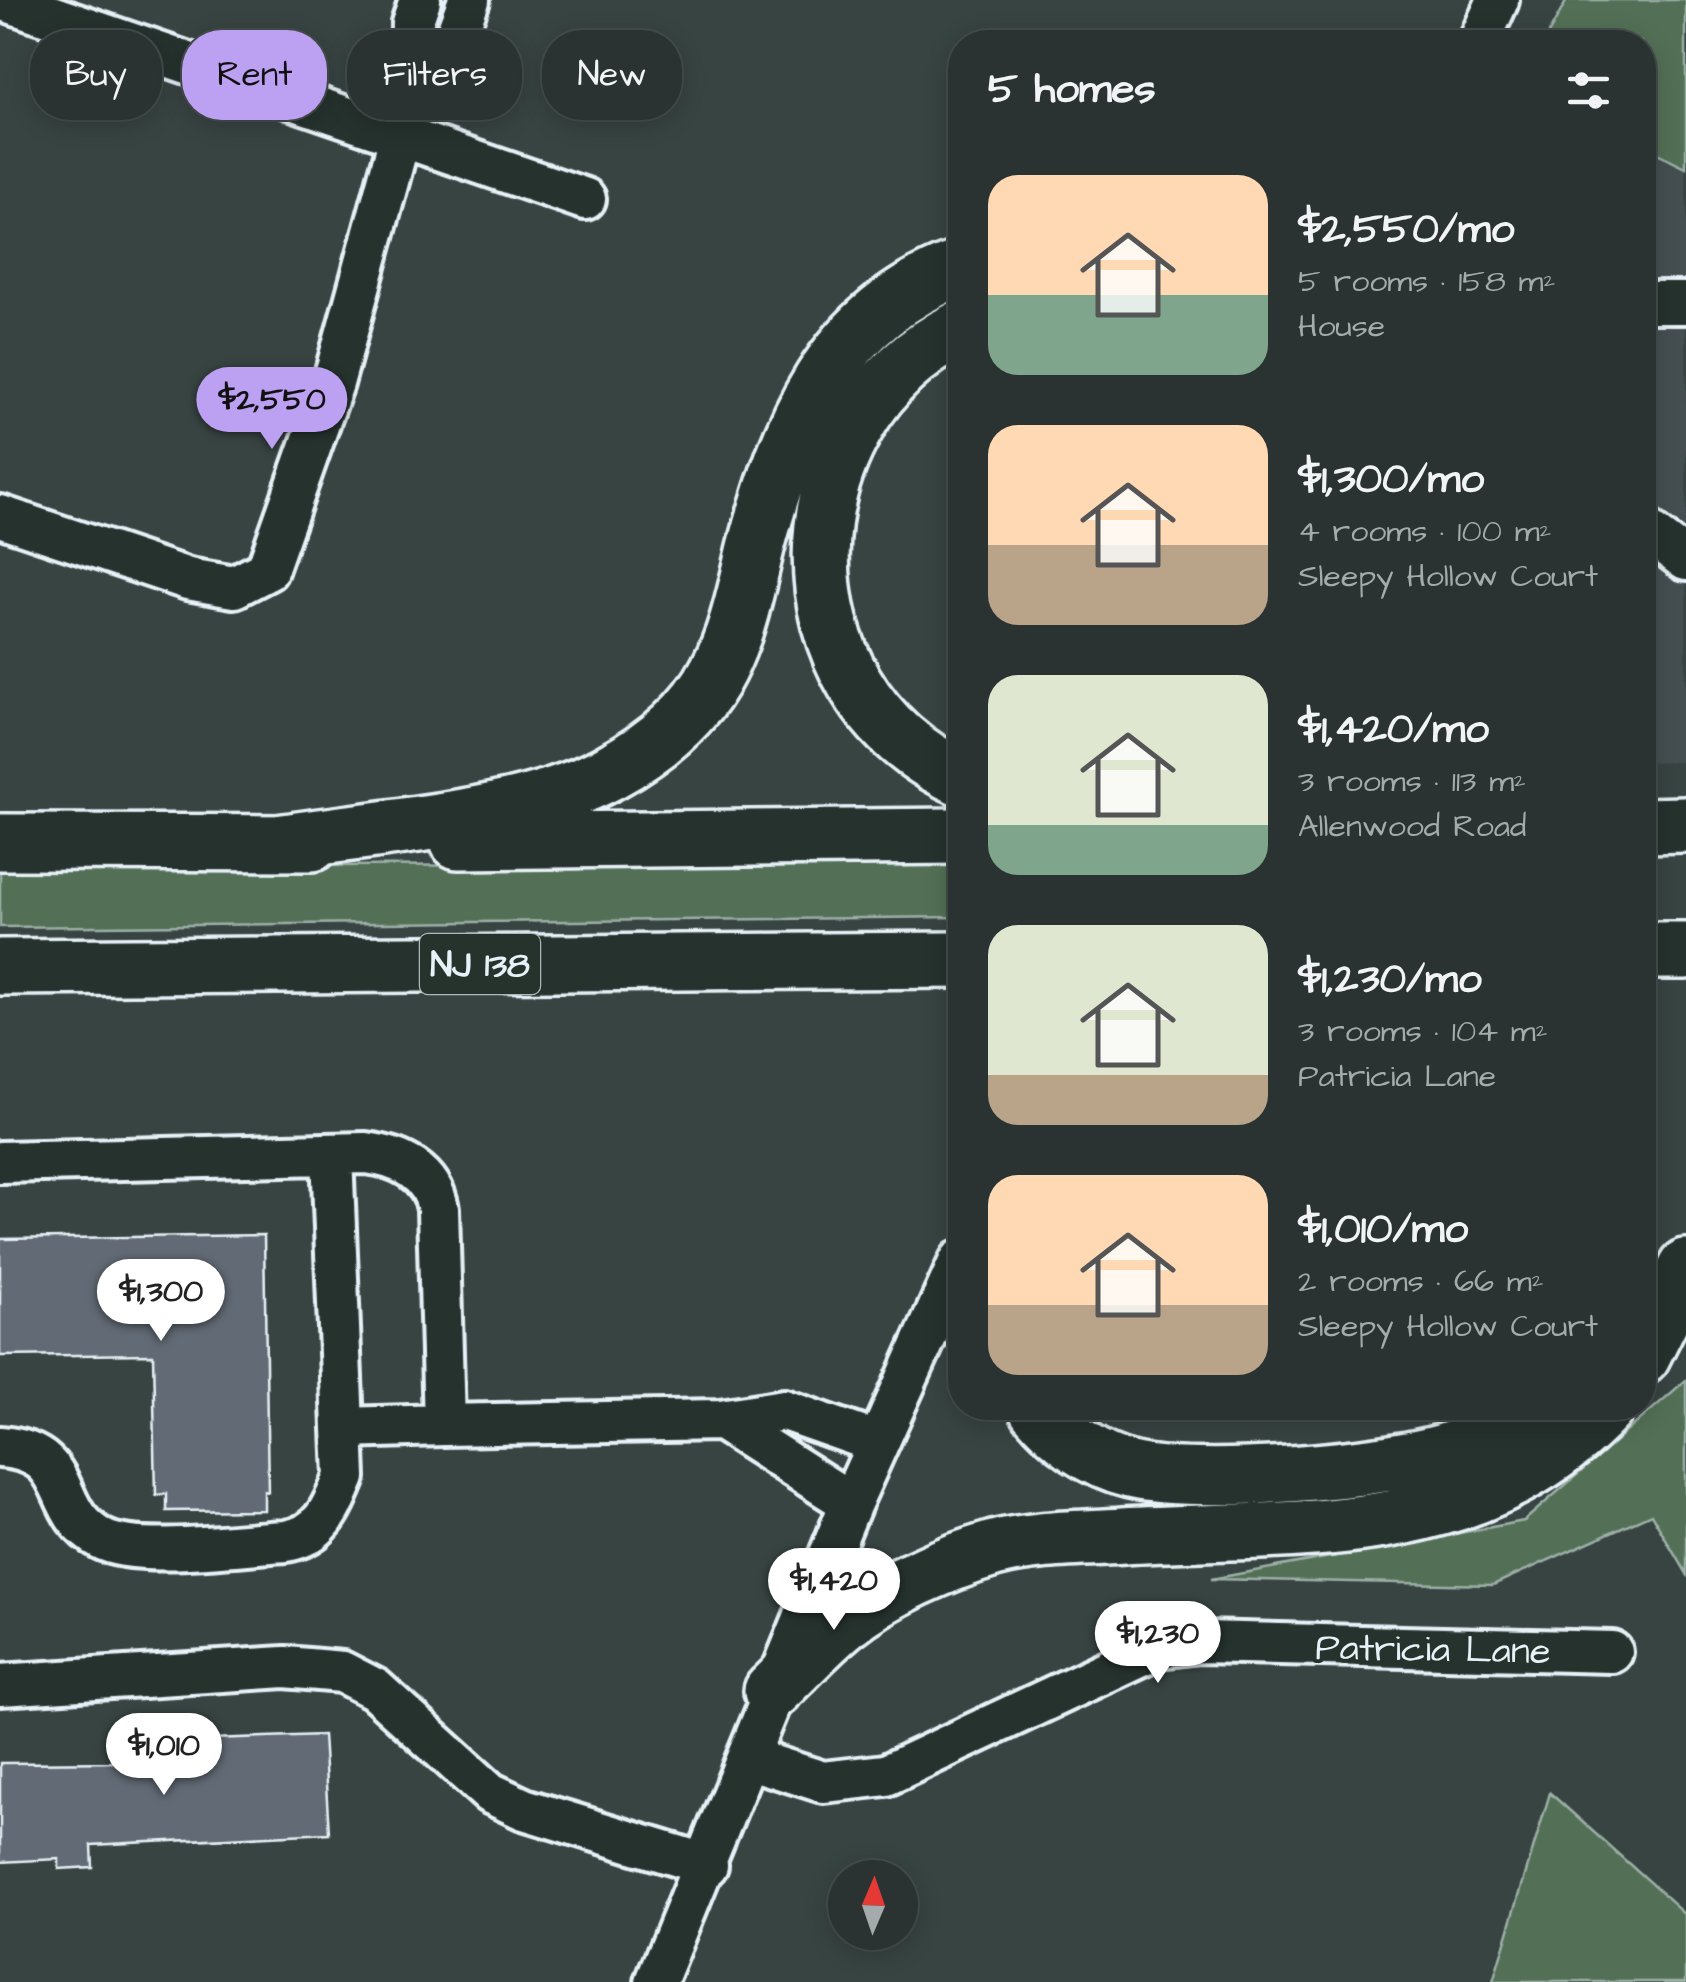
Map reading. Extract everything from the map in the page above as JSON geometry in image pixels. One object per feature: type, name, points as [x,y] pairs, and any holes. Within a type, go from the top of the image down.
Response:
[{"type":"highway","points":[[278,843],[547,797],[610,772],[662,739],[704,694],[728,649],[782,455],[822,376],[880,314],[948,275]]},
{"type":"highway","points":[[948,335],[922,349],[886,380],[865,407],[833,474],[820,539],[821,579],[832,631],[856,686],[914,750],[948,769]]},
{"type":"highway","points":[[1656,826],[1686,825]]},
{"type":"highway","points":[[0,842],[948,836]]},
{"type":"highway","points":[[1656,951],[1686,951]]},
{"type":"highway","name":"NJ 138","points":[[0,967],[948,960]]},
{"type":"highway","points":[[1656,1328],[1686,1268]]},
{"type":"highway","points":[[1049,1420],[1066,1437],[1105,1461],[1130,1470],[1176,1477],[1372,1467],[1418,1460],[1487,1434],[1510,1420]]},
{"type":"highway","points":[[772,1690],[846,1620],[951,1564],[1036,1541],[1375,1522],[1434,1513],[1490,1494],[1536,1470],[1595,1420]]},
{"type":"street","points":[[4,0],[585,199]]},
{"type":"street","points":[[412,30],[420,0]]},
{"type":"street","points":[[458,30],[469,0]]},
{"type":"street","points":[[1484,30],[1498,0]]},
{"type":"street","points":[[0,516],[188,579],[234,587],[267,570],[333,383],[405,120]]},
{"type":"street","points":[[1656,303],[1686,302]]},
{"type":"street","points":[[1656,538],[1686,560]]},
{"type":"street","points":[[0,1162],[366,1153],[398,1160],[424,1176],[436,1197],[444,1425]]},
{"type":"street","points":[[0,1447],[21,1449],[48,1462],[76,1520],[116,1546],[286,1542],[311,1532],[334,1504],[344,1477],[332,1154]]},
{"type":"street","points":[[656,1982],[707,1864],[772,1690],[948,1288]]},
{"type":"street","points":[[344,1428],[721,1420],[784,1410],[878,1443]]},
{"type":"street","points":[[721,1420],[851,1503]]},
{"type":"street","name":"Patricia Lane","points":[[748,1758],[822,1782],[886,1776],[1159,1647],[1200,1642],[1612,1652]]},
{"type":"street","points":[[0,1685],[284,1666],[342,1672],[376,1689],[490,1793],[524,1809],[707,1864]]},
{"type":"shaded area","points":[[1656,153],[1686,167],[1686,762],[1656,763]]},
{"type":"green space","points":[[1567,0],[1686,0],[1686,167],[1656,152],[1656,30],[1551,30]]},
{"type":"green space","points":[[948,864],[948,917],[0,927],[0,867]]},
{"type":"green space","points":[[1686,1380],[1686,1574],[1651,1514],[1493,1585],[1211,1579],[1524,1521],[1640,1420],[1656,1420],[1656,1406]]},
{"type":"green space","points":[[1550,1793],[1686,1915],[1686,1982],[1493,1982]]},
{"type":"building","points":[[264,1235],[268,1492],[264,1491],[264,1510],[166,1511],[166,1494],[156,1495],[153,1354],[0,1356],[0,1239]]},
{"type":"building","points":[[323,1735],[329,1833],[91,1845],[92,1867],[59,1869],[59,1859],[0,1862],[0,1763],[132,1762],[132,1753],[211,1749],[210,1739]]}]
